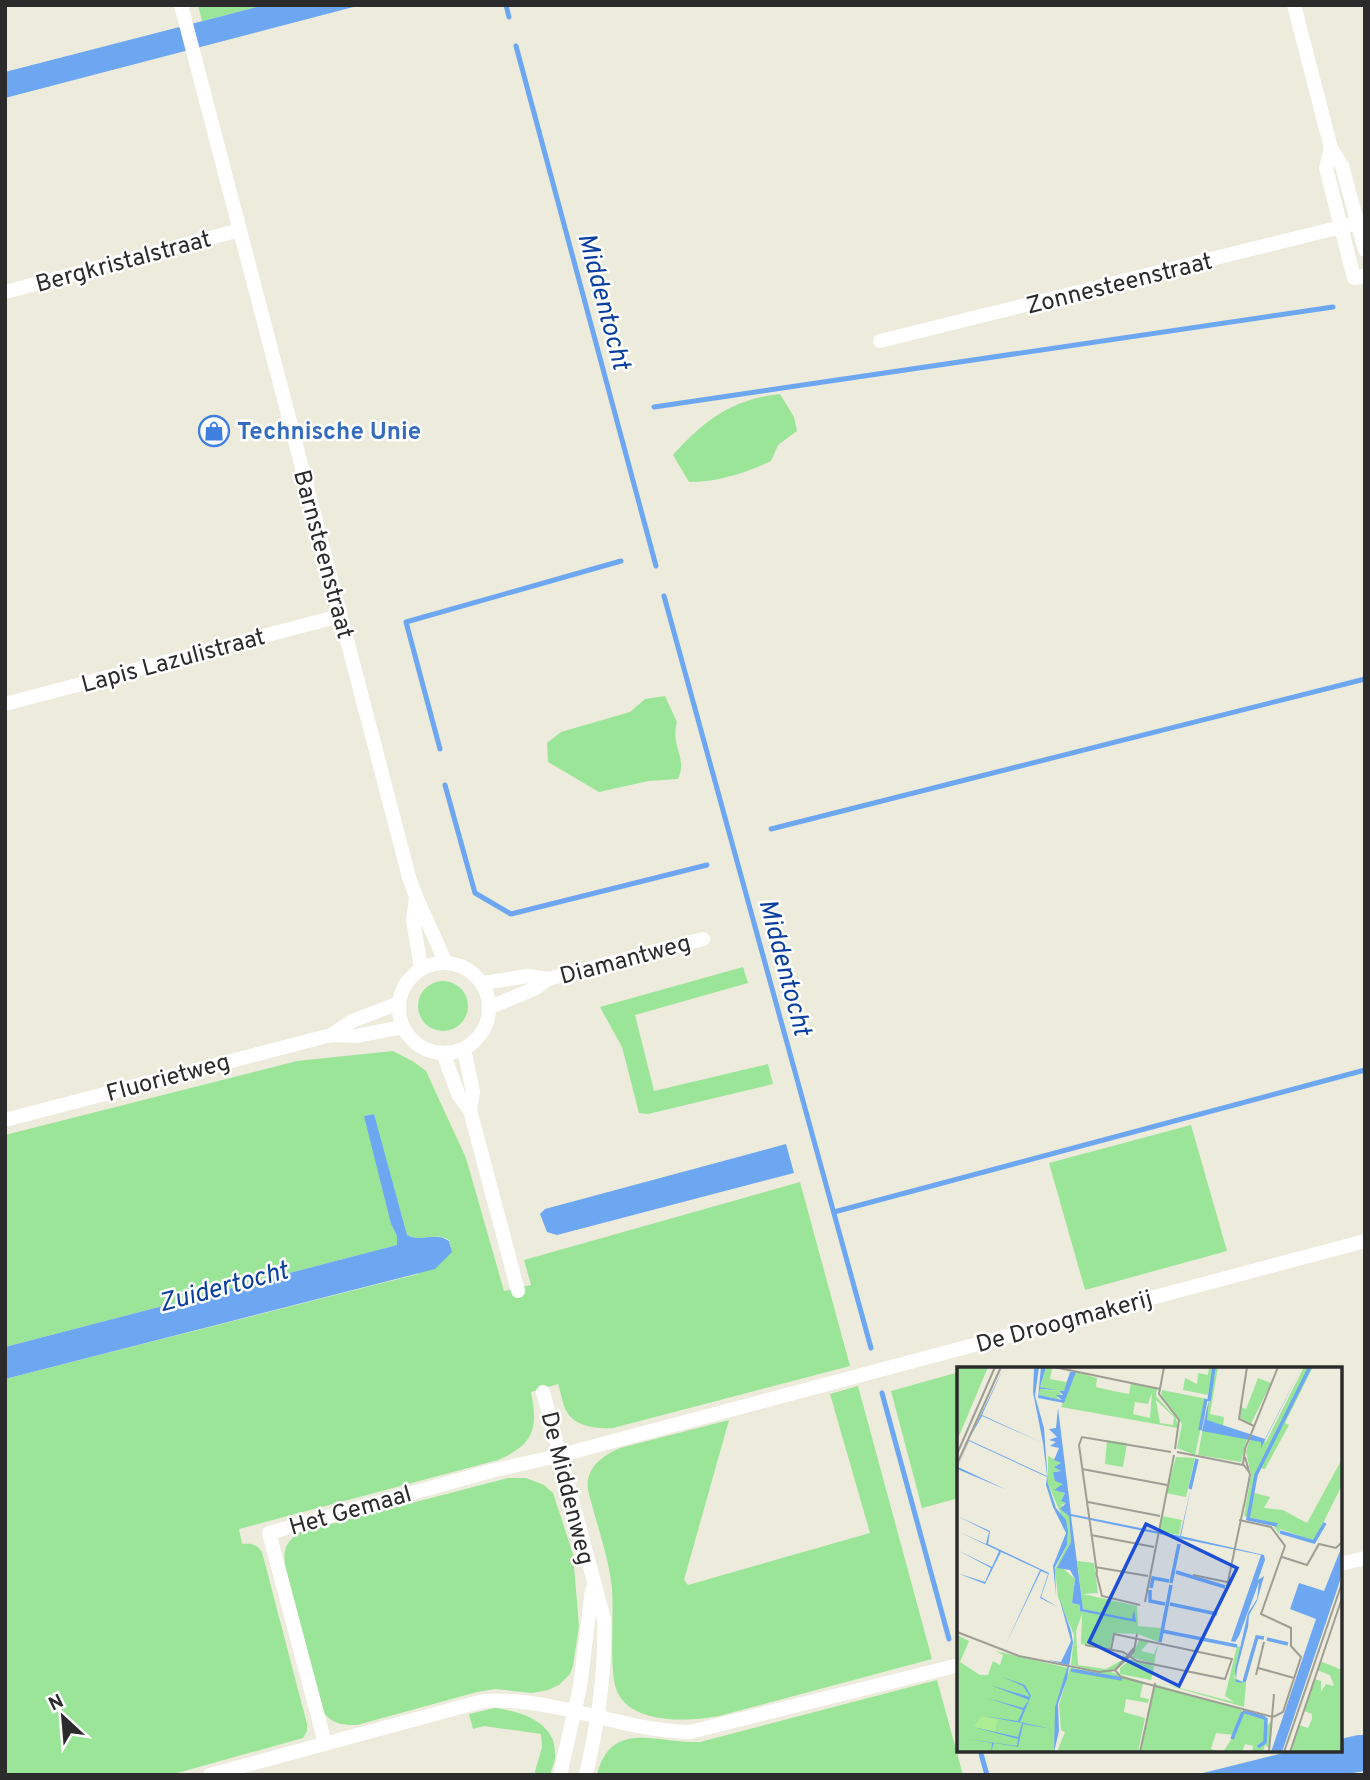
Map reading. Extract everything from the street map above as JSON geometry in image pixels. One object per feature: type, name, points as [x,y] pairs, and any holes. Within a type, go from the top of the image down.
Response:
[{"type":"street","points":[[1294,5],[1331,148],[1342,166],[1365,250]]},
{"type":"street","name":"Barnsteenstraat","points":[[182,11],[416,900],[428,918],[445,962]]},
{"type":"street","points":[[1331,148],[1326,168],[1340,229],[1354,278],[1365,276]]},
{"type":"street","name":"Zonnesteenstraat","points":[[880,341],[1357,223]]},
{"type":"street","name":"Bergkristalstraat","points":[[5,292],[240,230]]},
{"type":"street","name":"Lapis Lazulistraat","points":[[5,704],[340,616]]},
{"type":"street","name":"Barnsteenstraat","points":[[416,900],[413,920],[421,968]]},
{"type":"street","name":"Diamantweg","points":[[490,1007],[534,989],[548,979],[703,939]]},
{"type":"street","points":[[445,962],[466,968],[483,983],[490,1007],[489,1017],[480,1036],[464,1049],[443,1053],[433,1052],[415,1043],[403,1027],[399,1003],[406,983],[421,968],[445,962]]},
{"type":"street","name":"Diamantweg","points":[[483,983],[528,976],[548,979]]},
{"type":"street","name":"Fluorietweg","points":[[331,1035],[352,1021],[399,1003]]},
{"type":"street","name":"Fluorietweg","points":[[5,1120],[331,1035],[356,1036],[403,1027]]},
{"type":"street","points":[[464,1049],[473,1092],[470,1110]]},
{"type":"street","points":[[443,1053],[459,1096],[470,1110],[518,1291]]},
{"type":"street","name":"De Droogmakerij","points":[[561,1455],[1365,1241]]},
{"type":"street","name":"De Middenweg","points":[[543,1392],[604,1619],[605,1644],[598,1715],[586,1775]]},
{"type":"street","name":"Het Gemaal","points":[[326,1743],[270,1532],[491,1471],[561,1455]]},
{"type":"street","points":[[1342,1564],[1365,1558]]},
{"type":"street","name":"De Middenweg","points":[[560,1775],[576,1711],[593,1585]]},
{"type":"street","points":[[210,1775],[483,1700],[511,1701],[576,1711],[666,1731],[704,1730],[957,1666]]},
{"type":"green space","points":[[198,5],[265,5],[202,21]]},
{"type":"green space","points":[[780,394],[794,417],[797,431],[778,445],[771,461],[731,476],[689,482],[673,455],[685,442],[708,421],[733,406]]},
{"type":"green space","points":[[665,696],[677,722],[675,730],[681,765],[678,779],[648,781],[599,792],[548,762],[547,743],[561,732],[630,712],[645,699]]},
{"type":"green space","points":[[743,967],[748,983],[635,1015],[654,1091],[768,1064],[773,1084],[648,1114],[639,1113],[622,1047],[600,1007]]},
{"type":"green space","points":[[443,981],[460,989],[468,1006],[460,1023],[443,1031],[426,1023],[418,1006],[426,989]]},
{"type":"green space","points":[[393,1051],[426,1071],[466,1158],[504,1291],[531,1285],[524,1260],[800,1182],[850,1366],[613,1428],[594,1427],[575,1421],[565,1409],[558,1384],[531,1392],[534,1416],[531,1434],[520,1448],[498,1460],[239,1529],[242,1544],[254,1545],[262,1552],[307,1724],[303,1738],[170,1775],[5,1775],[5,1379],[418,1274],[451,1247],[449,1240],[444,1238],[418,1238],[407,1235],[373,1114],[365,1116],[391,1224],[397,1236],[397,1245],[5,1347],[5,1135],[297,1061]]},
{"type":"green space","points":[[1191,1125],[1227,1251],[1085,1290],[1049,1163]]},
{"type":"green space","points":[[957,1373],[957,1499],[922,1508],[891,1391]]},
{"type":"green space","points":[[858,1386],[932,1659],[719,1716],[657,1718],[628,1706],[619,1695],[614,1680],[611,1578],[588,1490],[592,1469],[601,1459],[620,1448],[729,1420],[684,1580],[688,1585],[870,1533],[830,1394]]},
{"type":"green space","points":[[508,1478],[526,1478],[544,1485],[553,1493],[573,1554],[579,1626],[570,1674],[559,1685],[548,1690],[532,1693],[495,1689],[477,1692],[357,1725],[331,1720],[324,1713],[286,1569],[284,1557],[288,1544],[300,1532]]},
{"type":"green space","points":[[937,1680],[963,1775],[597,1775],[604,1757],[613,1746],[625,1740],[653,1738],[700,1742]]},
{"type":"green space","points":[[495,1708],[525,1715],[549,1733],[555,1755],[550,1775],[534,1775],[542,1747],[541,1734],[484,1726],[473,1729],[469,1714]]},
{"type":"water","points":[[265,5],[361,5],[5,98],[5,72]]},
{"type":"water","points":[[374,1114],[407,1235],[418,1238],[438,1237],[449,1241],[452,1252],[435,1269],[5,1379],[5,1347],[397,1245],[397,1236],[391,1224],[364,1116]]},
{"type":"water","points":[[786,1144],[794,1173],[557,1235],[547,1232],[540,1214],[545,1209]]},
{"type":"water","points":[[1365,1735],[1365,1771],[1341,1775],[1195,1775],[1287,1752],[1342,1752],[1342,1739]]},
{"type":"waterway","name":"Middentocht","points":[[506,5],[509,17]]},
{"type":"waterway","name":"Middentocht","points":[[516,46],[656,566]]},
{"type":"waterway","points":[[654,407],[1333,307]]},
{"type":"waterway","points":[[440,749],[406,622],[621,561]]},
{"type":"waterway","name":"Middentocht","points":[[664,596],[871,1348]]},
{"type":"waterway","points":[[771,829],[1365,679]]},
{"type":"waterway","points":[[445,785],[475,893],[511,914],[707,865]]},
{"type":"waterway","points":[[834,1212],[1365,1070]]},
{"type":"waterway","name":"Middentocht","points":[[882,1393],[949,1639]]},
{"type":"waterway","name":"Middentocht","points":[[981,1752],[987,1775]]},
{"type":"place","name":"Technische Unie","points":[[214,431]]},
{"type":"water label","name":"Zuidertocht","points":[[223,1286]]}]
